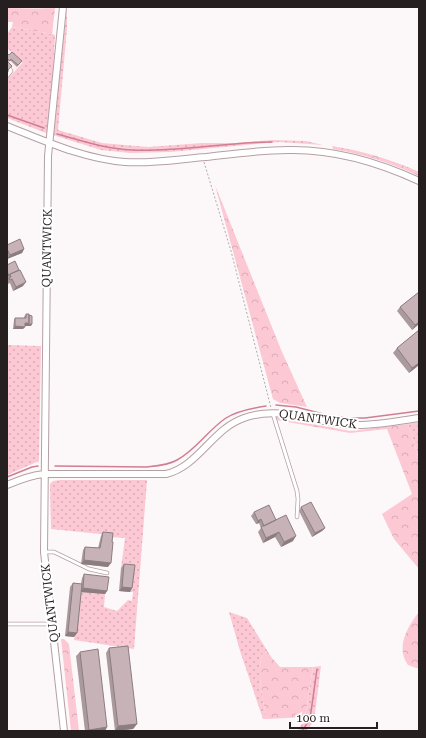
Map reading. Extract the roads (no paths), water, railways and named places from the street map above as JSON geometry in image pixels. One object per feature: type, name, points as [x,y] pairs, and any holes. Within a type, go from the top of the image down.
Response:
[{"type":"street","name":"QUANTWICK","points":[[63,7],[48,156],[44,552],[64,731]]},
{"type":"street","points":[[7,126],[91,156],[125,162],[143,162],[289,150],[336,154],[364,160],[419,181]]},
{"type":"street","name":"QUANTWICK","points":[[7,485],[22,479],[44,474],[166,474],[175,472],[190,462],[227,426],[245,417],[272,413],[294,415],[354,425],[419,418]]},
{"type":"lane","points":[[7,64],[11,71],[7,76]]},
{"type":"lane","points":[[272,413],[295,484],[298,499],[297,517]]},
{"type":"lane","points":[[44,552],[54,552],[89,569],[107,573]]},
{"type":"lane","points":[[7,624],[52,624]]},
{"type":"waterway","points":[[7,115],[44,128]]},
{"type":"waterway","points":[[57,134],[103,146],[132,150],[167,150],[254,142],[272,142]]},
{"type":"waterway","points":[[276,405],[296,407],[327,415],[350,418],[365,418],[419,411]]},
{"type":"waterway","points":[[55,466],[147,467],[167,464],[184,456],[213,428],[226,418],[240,412],[266,406]]},
{"type":"waterway","points":[[7,477],[38,466]]},
{"type":"waterway","points":[[302,731],[310,719],[317,669]]}]
